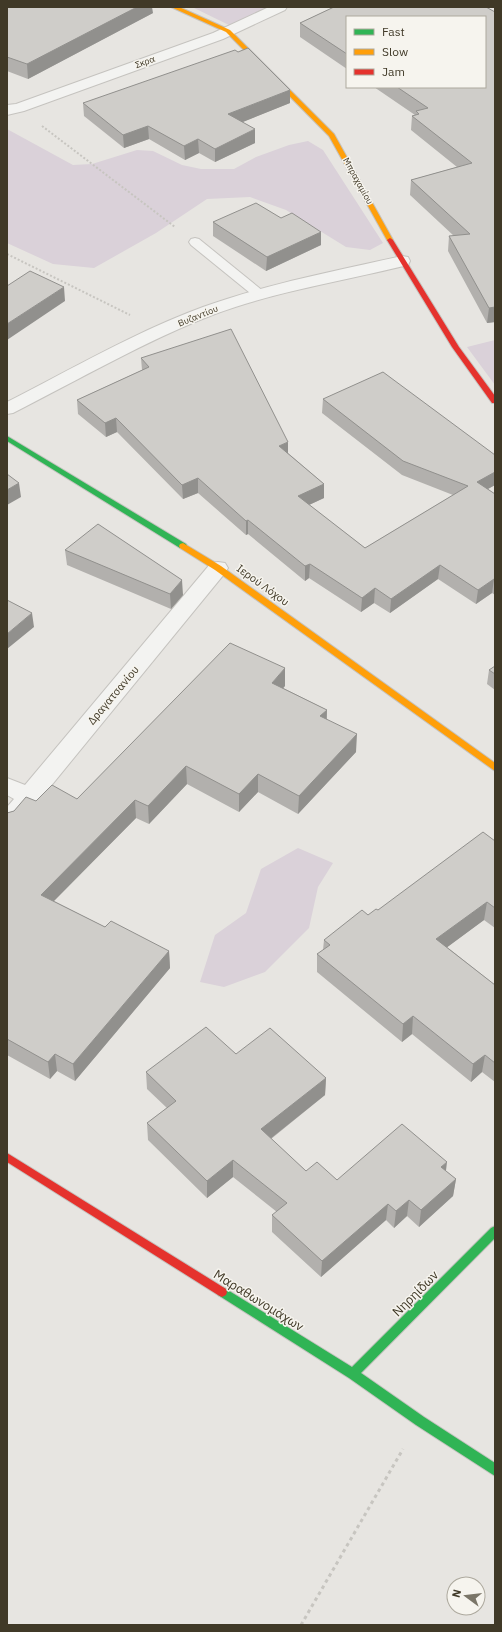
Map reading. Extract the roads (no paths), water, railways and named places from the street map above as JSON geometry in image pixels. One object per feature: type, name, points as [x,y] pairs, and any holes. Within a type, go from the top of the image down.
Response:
[{"type":"street","name":"Μπραχαμίου","points":[[174,7],[228,31],[332,135],[402,261],[456,347],[495,401]]},
{"type":"street","name":"Σκρα","points":[[13,109],[228,31],[280,7]]},
{"type":"street","name":"Βυζαντίου","points":[[7,409],[161,331],[208,311],[259,294],[402,261]]},
{"type":"street","name":"Ιερού Λόχου","points":[[7,438],[218,568],[495,768]]},
{"type":"street","name":"Δραγατσανίου","points":[[7,822],[218,568]]},
{"type":"street","points":[[7,786],[28,797]]},
{"type":"street","name":"Μαραθωνομάχων","points":[[7,1157],[353,1374],[420,1421],[495,1470]]},
{"type":"street","name":"Νηρηίδων","points":[[353,1374],[495,1231]]},
{"type":"lane","points":[[195,242],[259,294]]}]
